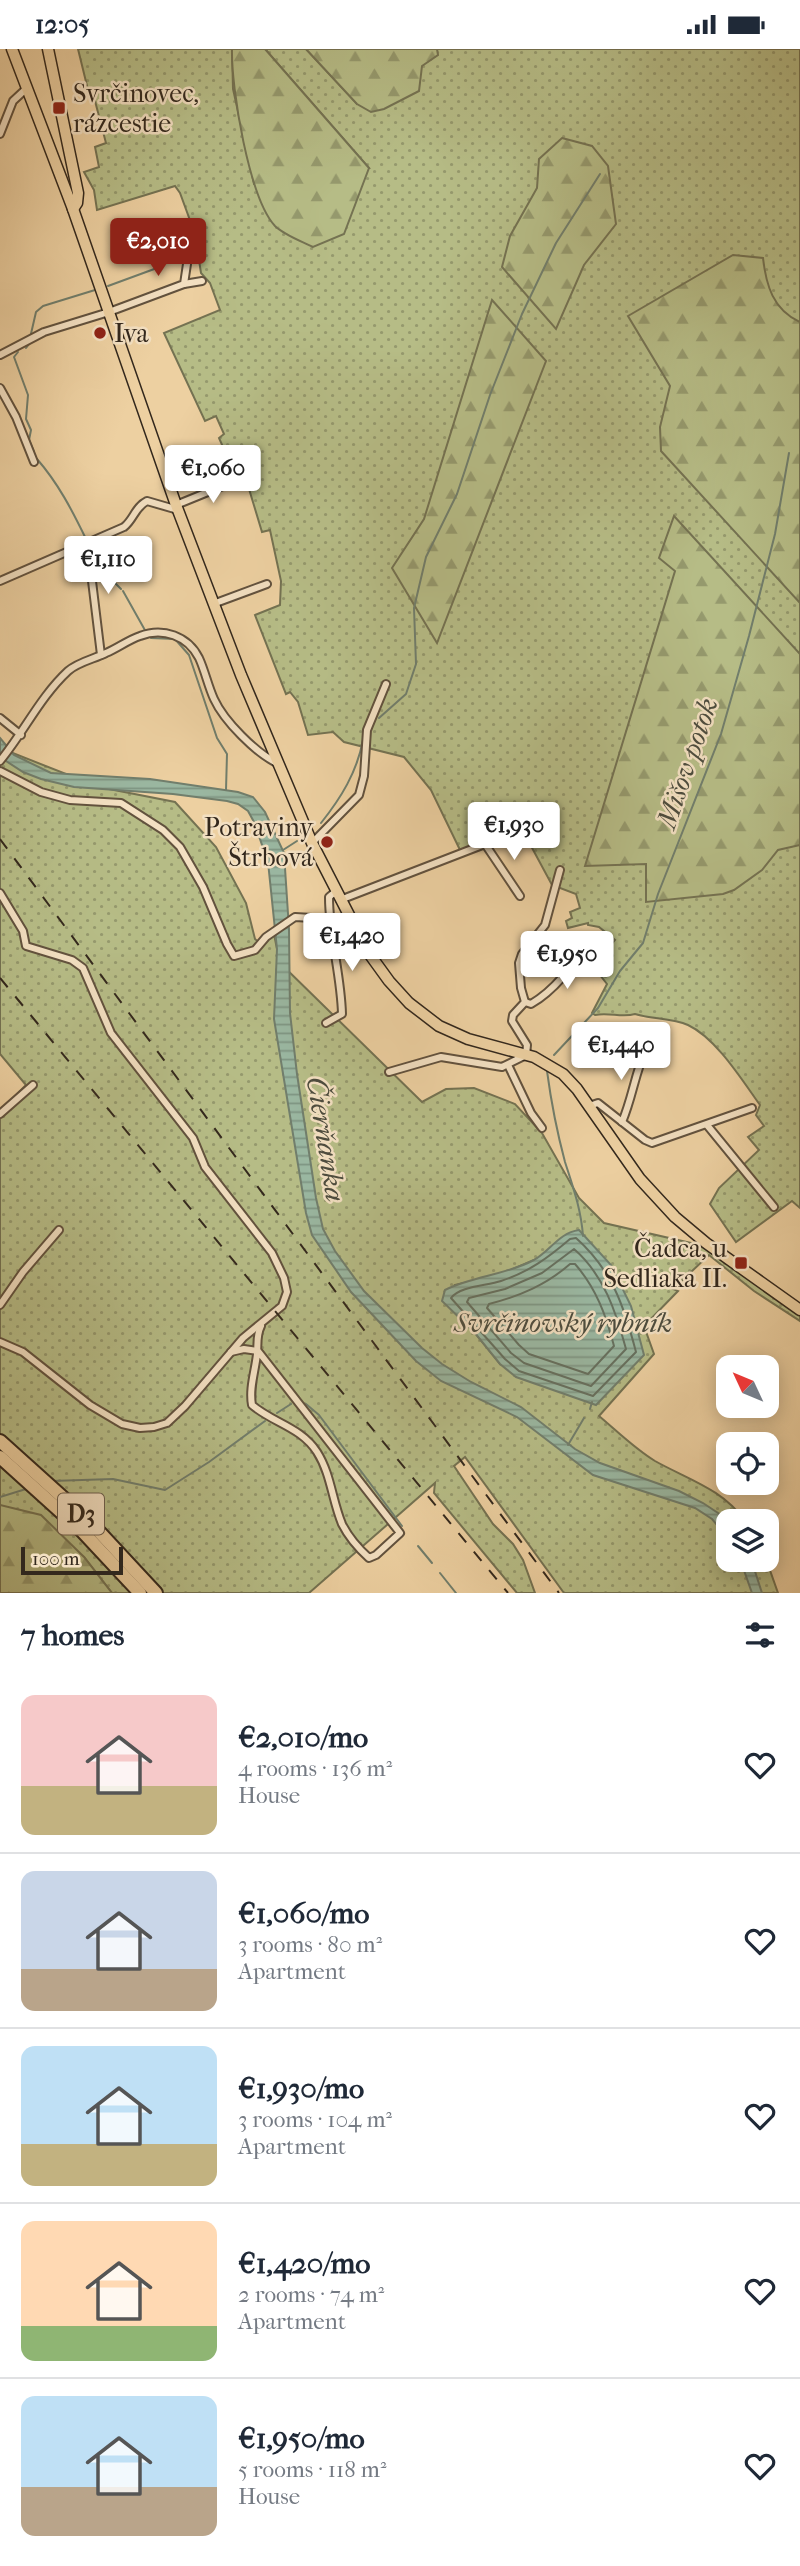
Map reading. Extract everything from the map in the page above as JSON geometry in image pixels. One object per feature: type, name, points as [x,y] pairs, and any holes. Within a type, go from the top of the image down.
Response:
[{"type":"highway","name":"D3","points":[[0,1441],[90,1522],[156,1593]]},
{"type":"highway","name":"D3","points":[[0,1457],[82,1531],[140,1593]]},
{"type":"main road","points":[[12,49],[73,209],[213,604],[277,763],[312,843],[355,930],[389,981],[409,1003],[431,1021],[468,1039],[546,1062],[563,1074],[575,1086],[640,1179],[675,1217],[706,1243],[800,1310]]},
{"type":"main road","points":[[48,49],[78,193],[73,209]]},
{"type":"street","points":[[0,134],[13,101],[27,88]]},
{"type":"street","points":[[179,229],[187,264],[184,284]]},
{"type":"street","points":[[0,355],[44,332],[109,312],[184,284],[202,281]]},
{"type":"street","points":[[0,389],[16,417],[34,463]]},
{"type":"street","points":[[0,581],[124,527],[137,509],[147,501],[177,508],[225,485],[235,477]]},
{"type":"street","points":[[75,549],[92,581],[101,655]]},
{"type":"street","points":[[213,604],[267,584]]},
{"type":"street","points":[[0,761],[20,737],[52,687],[70,669],[141,635],[172,633],[198,658],[215,702],[231,723],[265,758],[277,763]]},
{"type":"street","points":[[312,843],[359,795],[364,776],[367,730],[386,684]]},
{"type":"street","points":[[0,718],[20,737]]},
{"type":"street","points":[[0,771],[41,792],[70,800],[121,803],[163,830],[180,847],[203,887],[234,956],[255,950],[266,937],[295,917],[329,919],[346,932],[355,930]]},
{"type":"street","points":[[326,1023],[342,1014],[339,976],[332,951],[328,897],[485,843],[520,896]]},
{"type":"street","points":[[560,870],[545,925],[522,954],[519,963],[525,1002],[531,1005],[542,998],[571,968],[591,939]]},
{"type":"street","points":[[0,893],[23,931],[26,946],[72,961],[83,968],[111,1033],[193,1138],[205,1167],[272,1253],[284,1278],[287,1292],[282,1306],[243,1338],[186,1406],[167,1423],[154,1427],[140,1428],[122,1424],[90,1405],[23,1352],[0,1342]]},
{"type":"street","points":[[389,1072],[441,1057],[481,1065],[508,1065],[526,1055],[527,1045],[512,1021],[513,1015],[525,1002]]},
{"type":"street","points":[[622,1122],[631,1101],[637,1068],[645,1051]]},
{"type":"street","points":[[508,1065],[531,1113],[542,1128]]},
{"type":"street","points":[[0,1114],[33,1084]]},
{"type":"street","points":[[589,1106],[598,1103],[652,1143],[752,1108]]},
{"type":"street","points":[[707,1125],[774,1207]]},
{"type":"street","points":[[0,1305],[23,1272],[59,1230]]},
{"type":"street","points":[[230,1353],[244,1349],[258,1350],[400,1533],[376,1556],[369,1558],[342,1524],[327,1471],[318,1452],[306,1438],[286,1423],[261,1413],[252,1405],[250,1394],[258,1350],[256,1341],[262,1323]]},
{"type":"green space","points":[[78,49],[232,49],[233,89],[254,184],[369,168],[265,49],[306,49],[357,104],[437,55],[437,49],[800,49],[800,1208],[792,1201],[736,1242],[710,1204],[719,1188],[759,1150],[748,1137],[764,1126],[756,1115],[760,1105],[709,1039],[688,1025],[635,1014],[592,1013],[607,984],[600,975],[602,968],[599,965],[602,962],[599,959],[615,940],[599,927],[588,923],[568,928],[566,921],[572,918],[570,912],[580,908],[576,894],[552,885],[524,833],[461,852],[431,790],[404,757],[344,742],[333,732],[308,735],[298,702],[290,692],[286,694],[255,615],[280,605],[281,581],[270,530],[262,532],[246,479],[235,474],[219,438],[224,434],[216,416],[205,421],[164,333],[220,310],[210,283],[201,273],[195,234],[175,186],[97,210],[94,190],[84,172],[99,167],[95,147],[106,143],[95,101],[90,98]]},
{"type":"green space","points":[[232,49],[265,49],[369,168],[344,234],[313,247],[279,229],[266,212],[257,192],[243,142],[232,67]]},
{"type":"green space","points":[[306,49],[437,49],[438,55],[422,66],[419,91],[384,109],[371,112],[357,104]]},
{"type":"green space","points":[[562,138],[592,146],[608,166],[616,224],[584,265],[556,329],[502,267],[510,236],[537,188],[539,159]]},
{"type":"green space","points":[[733,255],[763,258],[772,296],[783,311],[800,322],[800,603],[661,451],[660,427],[670,386],[628,316]]},
{"type":"green space","points":[[492,300],[546,361],[437,643],[392,568],[424,519]]},
{"type":"green space","points":[[674,516],[800,654],[800,845],[778,850],[762,870],[734,890],[723,894],[646,902],[646,864],[585,866],[675,571],[659,558]]},
{"type":"green space","points":[[0,748],[99,787],[175,802],[216,847],[246,903],[255,939],[262,945],[274,934],[277,960],[422,1102],[446,1089],[474,1088],[515,1104],[542,1133],[579,1198],[604,1223],[704,1246],[800,1304],[800,1321],[754,1291],[709,1255],[673,1289],[678,1291],[644,1326],[654,1354],[599,1416],[655,1461],[704,1486],[735,1509],[716,1509],[716,1572],[771,1572],[778,1593],[564,1593],[465,1457],[454,1466],[493,1524],[513,1544],[523,1560],[535,1593],[517,1593],[434,1493],[435,1483],[309,1593],[112,1593],[84,1557],[0,1505],[0,1111],[26,1085],[0,1054]],"holes":[[[536,1259],[500,1364],[475,1333],[455,1285],[499,1275]]]},
{"type":"green space","points":[[0,1505],[41,1515],[84,1557],[112,1593],[0,1593]]},
{"type":"water","points":[[0,738],[14,755],[51,773],[150,779],[238,792],[253,797],[265,812],[284,853],[289,929],[290,1013],[297,1074],[316,1198],[323,1229],[335,1251],[364,1291],[442,1364],[521,1407],[575,1449],[600,1463],[679,1491],[703,1503],[716,1512],[716,1524],[695,1508],[593,1475],[517,1417],[441,1381],[416,1361],[351,1292],[312,1235],[274,1019],[277,949],[268,862],[248,811],[227,801],[74,787],[23,772],[0,754]]},
{"type":"water","name":"Svrčinovský rybník","points":[[579,1230],[611,1265],[631,1306],[644,1355],[596,1405],[516,1377],[500,1364],[475,1333],[442,1301],[445,1290],[523,1265],[540,1256],[560,1238]]},
{"type":"water","points":[[745,1572],[755,1572],[762,1593],[752,1593]]},
{"type":"waterway","points":[[379,718],[406,694],[416,664],[414,608],[426,557],[457,494],[490,395],[522,314],[556,243],[600,174]]},
{"type":"waterway","points":[[108,286],[157,268]]},
{"type":"waterway","points":[[30,338],[36,312],[43,306],[95,290]]},
{"type":"waterway","points":[[26,348],[30,343]]},
{"type":"waterway","points":[[18,352],[14,357],[28,395],[26,419],[31,430],[29,440],[34,452]]},
{"type":"waterway","name":"Mišov potok","points":[[554,1055],[598,1008],[620,971],[643,943],[658,894],[721,734],[775,534],[789,453]]},
{"type":"waterway","points":[[37,459],[64,497],[86,539]]},
{"type":"waterway","points":[[111,579],[121,589]]},
{"type":"waterway","points":[[123,591],[146,632]]},
{"type":"waterway","points":[[151,638],[175,639],[189,655],[217,738],[227,754],[226,790]]},
{"type":"waterway","points":[[321,823],[347,784],[357,763],[363,740]]},
{"type":"waterway","points":[[283,850],[297,841]]},
{"type":"waterway","name":"Mišov potok","points":[[547,1071],[557,1128],[579,1207],[583,1236]]},
{"type":"waterway","name":"Mišov potok","points":[[590,1409],[592,1402]]},
{"type":"waterway","points":[[277,1413],[291,1404]]},
{"type":"waterway","points":[[306,1404],[319,1415],[402,1526]]},
{"type":"waterway","name":"Mišov potok","points":[[568,1445],[584,1418]]},
{"type":"waterway","points":[[51,1481],[113,1479],[165,1490],[265,1421]]},
{"type":"waterway","points":[[0,1497],[26,1489]]},
{"type":"waterway","points":[[418,1546],[432,1563]]},
{"type":"waterway","points":[[440,1573],[456,1593]]},
{"type":"railway","points":[[0,839],[559,1593]]},
{"type":"railway","points":[[0,978],[508,1593]]},
{"type":"place","name":"Svrčinovec, rázcestie","points":[[59,108]]},
{"type":"place","name":"Iva","points":[[100,333]]},
{"type":"place","name":"Potraviny Štrbová","points":[[327,842]]},
{"type":"place","name":"Čadca, u Sedliaka II.","points":[[741,1263]]},
{"type":"water label","name":"Čierňanka","points":[[326,1139]]}]
